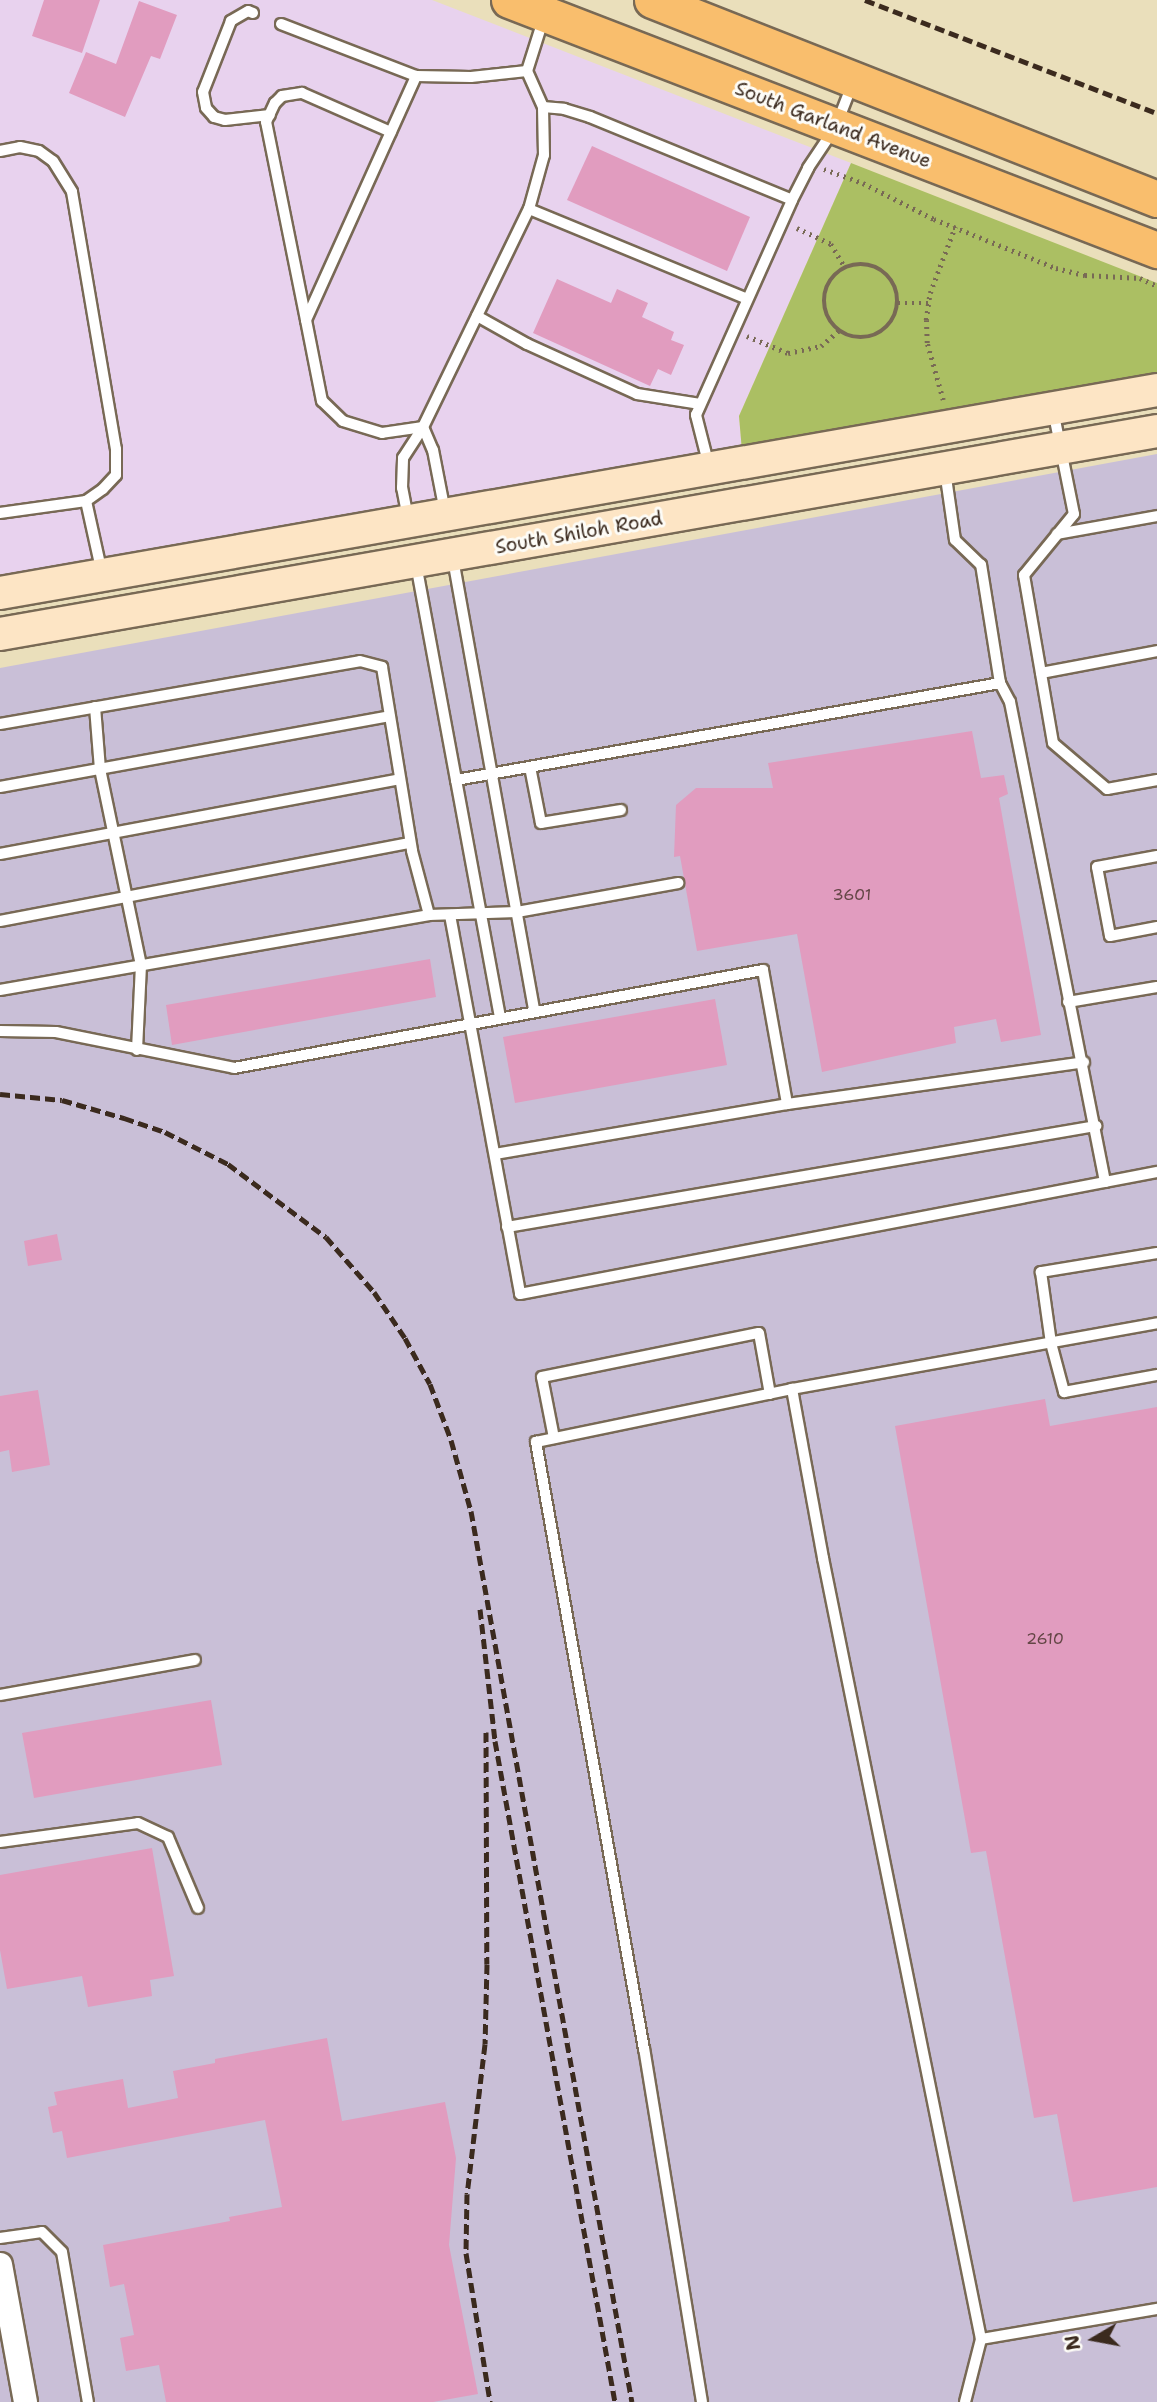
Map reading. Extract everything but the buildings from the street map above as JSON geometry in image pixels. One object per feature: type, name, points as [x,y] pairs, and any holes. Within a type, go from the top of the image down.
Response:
[{"type":"main road","name":"South Garland Avenue","points":[[509,0],[548,7],[836,126],[1157,250]]},
{"type":"main road","points":[[652,0],[1157,199]]},
{"type":"main road","points":[[0,593],[1157,390]]},
{"type":"main road","name":"South Shiloh Road","points":[[0,635],[1157,431]]},
{"type":"main road","points":[[446,515],[453,555]]},
{"type":"main road","points":[[409,521],[416,561]]},
{"type":"street","points":[[1,2278],[7,2341],[25,2402]]},
{"type":"lane","points":[[409,521],[402,488],[402,458],[423,427],[529,209],[544,155],[543,107],[527,71],[548,7]]},
{"type":"lane","points":[[253,13],[248,11],[231,21],[203,92],[206,108],[214,117],[225,120],[270,114]]},
{"type":"lane","points":[[281,24],[416,76],[471,77],[527,71]]},
{"type":"lane","points":[[306,320],[416,76]]},
{"type":"lane","points":[[710,468],[696,415],[782,221],[811,164],[836,126],[854,79]]},
{"type":"lane","points":[[391,132],[303,93],[282,96],[266,122],[322,401],[343,421],[382,433],[423,427]]},
{"type":"lane","points":[[543,107],[564,109],[590,117],[792,200]]},
{"type":"lane","points":[[0,151],[20,148],[39,151],[58,168],[72,192],[116,449],[116,475],[103,489],[86,500],[0,513]]},
{"type":"lane","points":[[529,209],[747,299]]},
{"type":"lane","points":[[477,316],[527,344],[637,394],[701,404]]},
{"type":"lane","points":[[1053,408],[1074,514],[1024,575],[1053,743],[1107,789],[1157,780]]},
{"type":"lane","points":[[423,427],[433,450],[446,515]]},
{"type":"lane","points":[[945,469],[956,540],[981,565],[1000,683],[1010,702],[1068,1002],[1084,1062],[1105,1182]]},
{"type":"lane","points":[[86,500],[102,575]]},
{"type":"lane","points":[[1057,534],[1157,516]]},
{"type":"lane","points":[[453,555],[534,1011]]},
{"type":"lane","points":[[416,561],[499,1017]]},
{"type":"lane","points":[[1041,673],[1157,651]]},
{"type":"lane","points":[[0,724],[360,660],[382,667],[410,843],[429,915]]},
{"type":"lane","points":[[456,780],[1000,683]]},
{"type":"lane","points":[[96,707],[100,769],[141,965],[137,1050]]},
{"type":"lane","points":[[0,787],[390,716]]},
{"type":"lane","points":[[530,766],[541,823],[621,810]]},
{"type":"lane","points":[[0,854],[400,779]]},
{"type":"lane","points":[[0,921],[410,843]]},
{"type":"lane","points":[[1157,856],[1097,867],[1110,936],[1157,927]]},
{"type":"lane","points":[[0,990],[429,915],[517,912],[678,883]]},
{"type":"lane","points":[[450,915],[520,1294],[1157,1172]]},
{"type":"lane","points":[[0,1031],[56,1032],[234,1068],[762,970],[788,1104]]},
{"type":"lane","points":[[1068,1002],[1157,987]]},
{"type":"lane","points":[[495,1154],[788,1104],[1084,1062]]},
{"type":"lane","points":[[507,1227],[1096,1126]]},
{"type":"lane","points":[[1157,1253],[1041,1272],[1051,1343],[1064,1392],[1157,1375]]},
{"type":"lane","points":[[702,2402],[642,2035],[536,1442],[792,1389],[1157,1323]]},
{"type":"lane","points":[[554,1438],[542,1377],[759,1333],[770,1394]]},
{"type":"lane","points":[[792,1389],[823,1558],[981,2339],[965,2402]]},
{"type":"lane","points":[[0,1695],[195,1660]]},
{"type":"lane","points":[[0,1842],[138,1823],[168,1837],[198,1908]]},
{"type":"lane","points":[[0,2238],[42,2232],[62,2252],[88,2402]]},
{"type":"lane","points":[[981,2339],[1157,2309]]},
{"type":"path","points":[[811,164],[863,183],[955,227],[1056,268],[1085,275],[1140,278],[1157,286]]},
{"type":"path","points":[[782,221],[831,244],[845,267]]},
{"type":"path","points":[[943,401],[928,344],[928,303],[955,227]]},
{"type":"path","points":[[860,264],[883,271],[891,280],[898,303],[890,324],[871,337],[849,337],[838,331],[825,313],[823,302],[829,280],[845,267],[860,264]]},
{"type":"path","points":[[898,303],[928,303]]},
{"type":"path","points":[[733,331],[788,353],[821,346],[838,331]]},
{"type":"shaded area","points":[[0,0],[432,0],[851,163],[739,416],[742,451],[0,580]]},
{"type":"shaded area","points":[[1157,454],[1157,2402],[0,2402],[0,668]]},
{"type":"green space","points":[[851,163],[1157,283],[1157,378],[742,451],[739,416]]},
{"type":"railway","points":[[865,0],[1157,113]]},
{"type":"railway","points":[[0,1094],[62,1100],[124,1118],[165,1132],[228,1164],[326,1237],[374,1292],[405,1338],[430,1384],[451,1440],[471,1511],[632,2402]]},
{"type":"railway","points":[[480,1609],[495,1741],[615,2402]]},
{"type":"railway","points":[[486,1732],[485,2044],[467,2194],[466,2253],[490,2402]]}]
